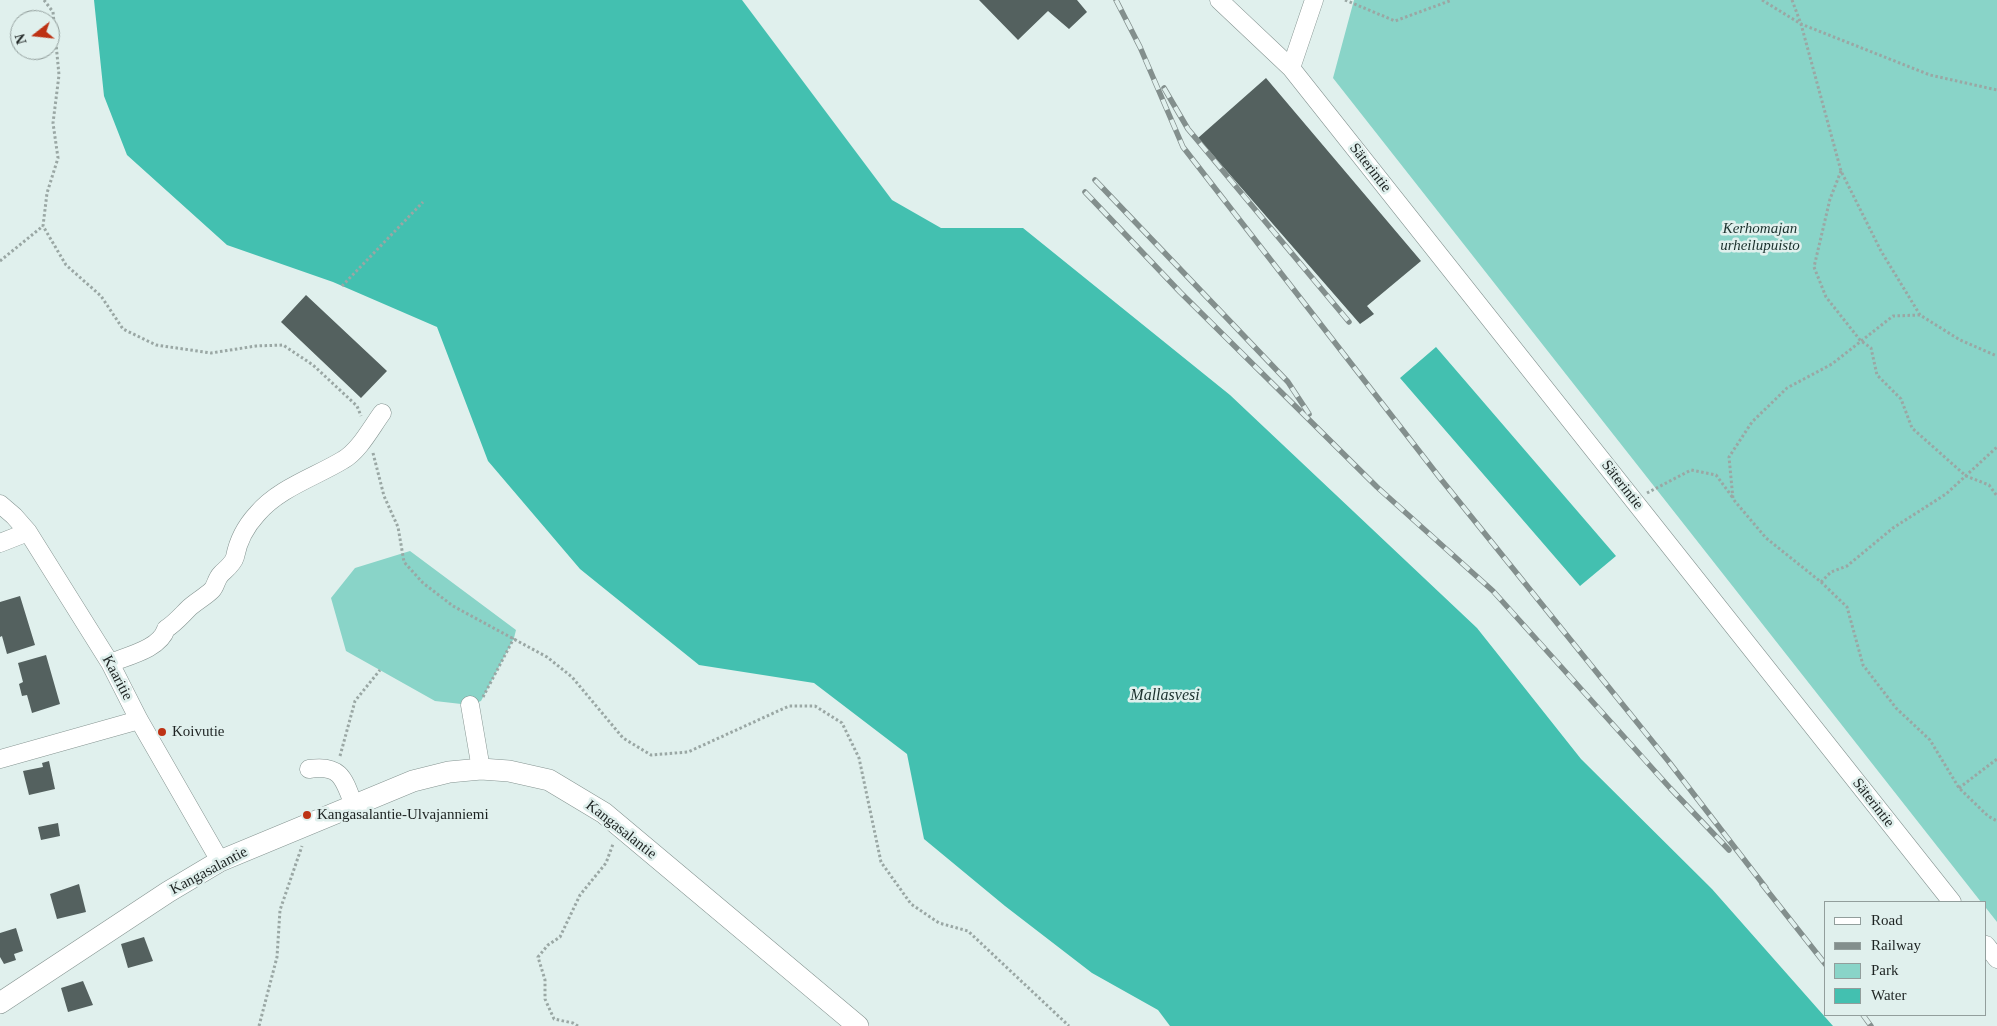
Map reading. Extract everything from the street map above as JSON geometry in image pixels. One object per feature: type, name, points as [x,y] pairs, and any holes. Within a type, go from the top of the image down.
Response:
[{"type":"main road","name":"Kangasalantie","points":[[0,1003],[168,892],[220,862],[413,781],[449,772],[481,769],[509,771],[549,780],[604,813],[858,1026]]},
{"type":"street","name":"Säterintie","points":[[1219,0],[1291,68],[1951,901]]},
{"type":"street","points":[[1291,68],[1314,0]]},
{"type":"street","points":[[110,664],[148,648],[164,636],[166,629],[178,622],[188,610],[214,590],[217,579],[235,557],[238,541],[257,514],[272,499],[282,495],[294,484],[309,479],[345,459],[382,413]]},
{"type":"street","name":"Kaaritie","points":[[0,504],[28,532],[110,664],[139,720],[220,862]]},
{"type":"street","points":[[0,543],[28,532]]},
{"type":"street","points":[[470,705],[481,769]]},
{"type":"street","points":[[0,759],[139,720]]},
{"type":"street","points":[[309,770],[323,767],[336,770],[345,782],[354,806]]},
{"type":"street","points":[[1987,946],[1997,959]]},
{"type":"path","points":[[44,0],[53,12],[59,75],[53,123],[58,158],[46,194],[43,226],[66,265],[101,296],[123,329],[156,345],[211,352],[256,346],[283,345],[313,365],[357,406],[367,433],[384,496],[398,526],[404,562],[423,583],[453,606],[547,657],[572,677],[623,738],[651,755],[688,752],[789,706],[815,706],[842,723],[859,758],[881,862],[911,904],[939,923],[968,932],[1068,1026]]},
{"type":"path","points":[[1345,0],[1395,21],[1452,0]]},
{"type":"path","points":[[1762,0],[1801,24],[1930,75],[1997,90]]},
{"type":"path","points":[[1792,0],[1801,24],[1841,171],[1881,250],[1920,316],[1960,340],[1997,356]]},
{"type":"path","points":[[1841,171],[1830,199],[1814,267],[1826,297],[1860,340],[1871,348],[1877,375],[1901,398],[1912,428],[1966,476],[1989,485],[1997,496]]},
{"type":"path","points":[[342,286],[423,202]]},
{"type":"path","points":[[0,261],[43,226]]},
{"type":"path","points":[[1733,499],[1729,456],[1752,422],[1787,388],[1832,364],[1860,340],[1893,316],[1920,316]]},
{"type":"path","points":[[1820,582],[1831,572],[1847,566],[1893,528],[1946,494],[1997,447]]},
{"type":"path","points":[[1633,500],[1691,470],[1716,475],[1733,499],[1766,538],[1820,582],[1846,607],[1863,665],[1896,708],[1930,740],[1959,788],[1988,816],[1997,821]]},
{"type":"path","points":[[470,705],[481,701],[514,638]]},
{"type":"path","points":[[336,770],[355,702],[380,670]]},
{"type":"path","points":[[1959,788],[1997,759]]},
{"type":"path","points":[[578,1026],[554,1019],[545,999],[545,980],[538,957],[548,945],[560,937],[580,895],[606,863],[620,826]]},
{"type":"path","points":[[292,848],[310,841]]},
{"type":"path","points":[[259,1026],[277,957],[280,910],[303,849],[302,844]]},
{"type":"green space","name":"Kerhomajan urheilupuisto","points":[[1354,0],[1997,0],[1997,922],[1987,909],[1987,901],[1980,901],[1333,78]]},
{"type":"green space","points":[[410,551],[516,630],[514,638],[481,701],[470,705],[435,701],[346,651],[331,598],[355,568]]},
{"type":"water","name":"Mallasvesi","points":[[94,0],[742,0],[892,200],[941,228],[1023,228],[1230,395],[1477,628],[1581,759],[1712,889],[1833,1026],[1170,1026],[1158,1010],[1092,973],[1005,906],[924,839],[907,754],[814,683],[699,665],[580,569],[488,461],[437,327],[333,282],[227,245],[127,155],[104,96]]},
{"type":"water","points":[[1436,347],[1616,556],[1580,586],[1400,378]]},
{"type":"building","points":[[979,0],[1077,0],[1087,12],[1069,29],[1048,11],[1018,40]]},
{"type":"building","points":[[1266,78],[1421,261],[1367,306],[1374,314],[1360,324],[1198,138]]},
{"type":"building","points":[[306,295],[387,371],[361,398],[281,322]]},
{"type":"building","points":[[20,596],[35,645],[7,654],[2,636],[0,637],[0,602]]},
{"type":"building","points":[[46,655],[60,704],[32,713],[27,695],[22,696],[19,684],[23,682],[18,663]]},
{"type":"building","points":[[49,761],[55,789],[29,795],[23,771],[43,767],[42,763]]},
{"type":"building","points":[[58,823],[60,836],[41,840],[38,827]]},
{"type":"building","points":[[79,884],[86,912],[57,919],[50,894]]},
{"type":"building","points":[[16,928],[23,951],[14,954],[16,960],[4,964],[0,957],[0,933]]},
{"type":"building","points":[[144,937],[153,961],[128,968],[121,944]]},
{"type":"building","points":[[83,981],[93,1005],[68,1012],[61,988]]},
{"type":"railway","points":[[1116,0],[1140,47],[1183,147],[1440,478],[1669,762],[1766,888]]},
{"type":"railway","points":[[1164,88],[1188,129],[1349,322]]},
{"type":"railway","points":[[1095,180],[1288,382],[1309,414]]},
{"type":"railway","points":[[1085,192],[1180,292],[1377,487],[1493,591],[1670,788],[1729,850]]},
{"type":"railway","points":[[1762,884],[1824,962]]},
{"type":"railway","points":[[1864,1016],[1871,1026]]},
{"type":"place","name":"Koivutie","points":[[162,732]]},
{"type":"place","name":"Kangasalantie-Ulvajanniemi","points":[[307,815]]}]
